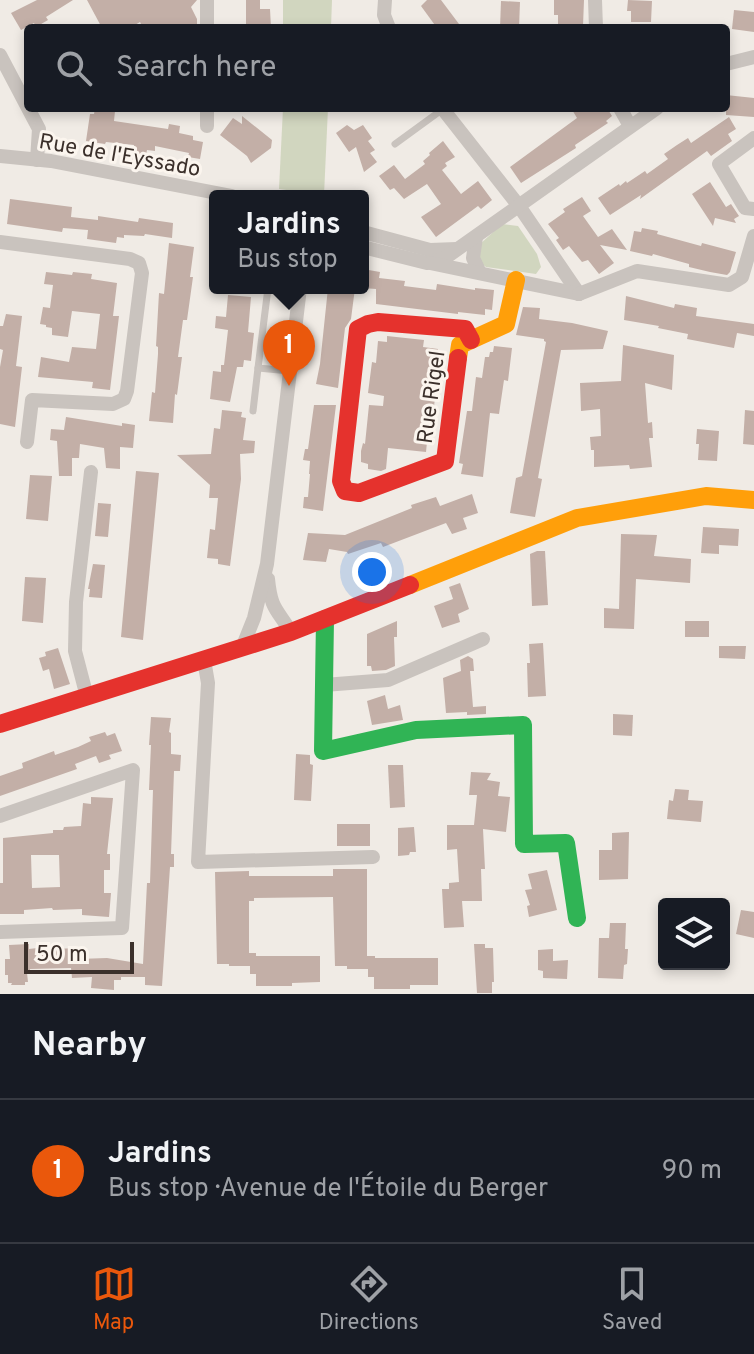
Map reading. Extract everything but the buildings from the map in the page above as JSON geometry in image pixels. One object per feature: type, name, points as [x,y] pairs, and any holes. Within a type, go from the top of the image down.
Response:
[{"type":"street","points":[[207,0],[207,24]]},
{"type":"street","points":[[385,0],[384,15],[387,24]]},
{"type":"street","points":[[595,0],[596,24]]},
{"type":"street","points":[[0,55],[24,101]]},
{"type":"street","points":[[730,63],[754,57]]},
{"type":"street","points":[[30,112],[39,129],[37,160]]},
{"type":"street","points":[[207,112],[207,126]]},
{"type":"street","points":[[445,112],[519,206],[579,294]]},
{"type":"street","points":[[622,112],[630,126]]},
{"type":"street","points":[[427,263],[445,258],[651,112]]},
{"type":"street","points":[[754,138],[719,164],[745,208],[754,209]]},
{"type":"street","name":"Rue de l'Eyssado","points":[[0,156],[209,192]]},
{"type":"street","points":[[369,234],[430,250],[457,249]]},
{"type":"street","points":[[369,248],[579,294],[637,271],[729,285],[742,277],[754,236]]},
{"type":"street","points":[[476,237],[473,258],[480,273]]},
{"type":"street","points":[[0,242],[130,259],[139,263],[142,273],[124,399],[113,404],[32,400],[27,442]]},
{"type":"street","name":"Rue Rigel","points":[[471,340],[465,329],[378,322],[358,329],[341,481],[345,491],[359,493],[445,461],[460,345],[471,340],[506,324],[516,280]]},
{"type":"street","points":[[242,648],[254,618],[267,564],[299,294]]},
{"type":"street","points":[[87,697],[75,651],[75,627],[91,472]]},
{"type":"street","points":[[0,724],[291,632],[577,518],[706,496],[754,500]]},
{"type":"street","points":[[267,564],[270,598],[291,632]]},
{"type":"street","points":[[325,619],[323,751],[416,730],[523,725],[524,844],[566,843],[577,918]]},
{"type":"street","points":[[324,685],[388,680],[483,639]]},
{"type":"street","points":[[204,660],[208,683],[198,862],[373,857]]},
{"type":"street","points":[[0,816],[133,770],[122,928],[0,932]]},
{"type":"lane","points":[[395,144],[439,112]]},
{"type":"lane","points":[[253,411],[267,294]]},
{"type":"lane","points":[[258,368],[290,371]]},
{"type":"green space","points":[[283,0],[332,0],[331,24],[283,24]]},
{"type":"green space","points":[[283,112],[328,112],[324,190],[279,189]]},
{"type":"green space","points":[[502,224],[518,226],[537,254],[541,267],[536,274],[486,267],[478,261],[479,245]]},
{"type":"traffic: fast","points":[[325,619],[323,751],[416,730],[523,725],[524,844],[566,843],[577,918]]},
{"type":"traffic: slow","points":[[458,358],[460,345],[506,324],[516,280]]},
{"type":"traffic: slow","points":[[410,585],[577,518],[706,496],[754,500]]},
{"type":"traffic: jam","points":[[458,358],[445,461],[359,493],[345,491],[341,481],[358,329],[378,322],[465,329],[471,340]]},
{"type":"traffic: jam","points":[[0,724],[291,632],[410,585]]},
{"type":"place","name":"Jardins","points":[[289,386]]}]
